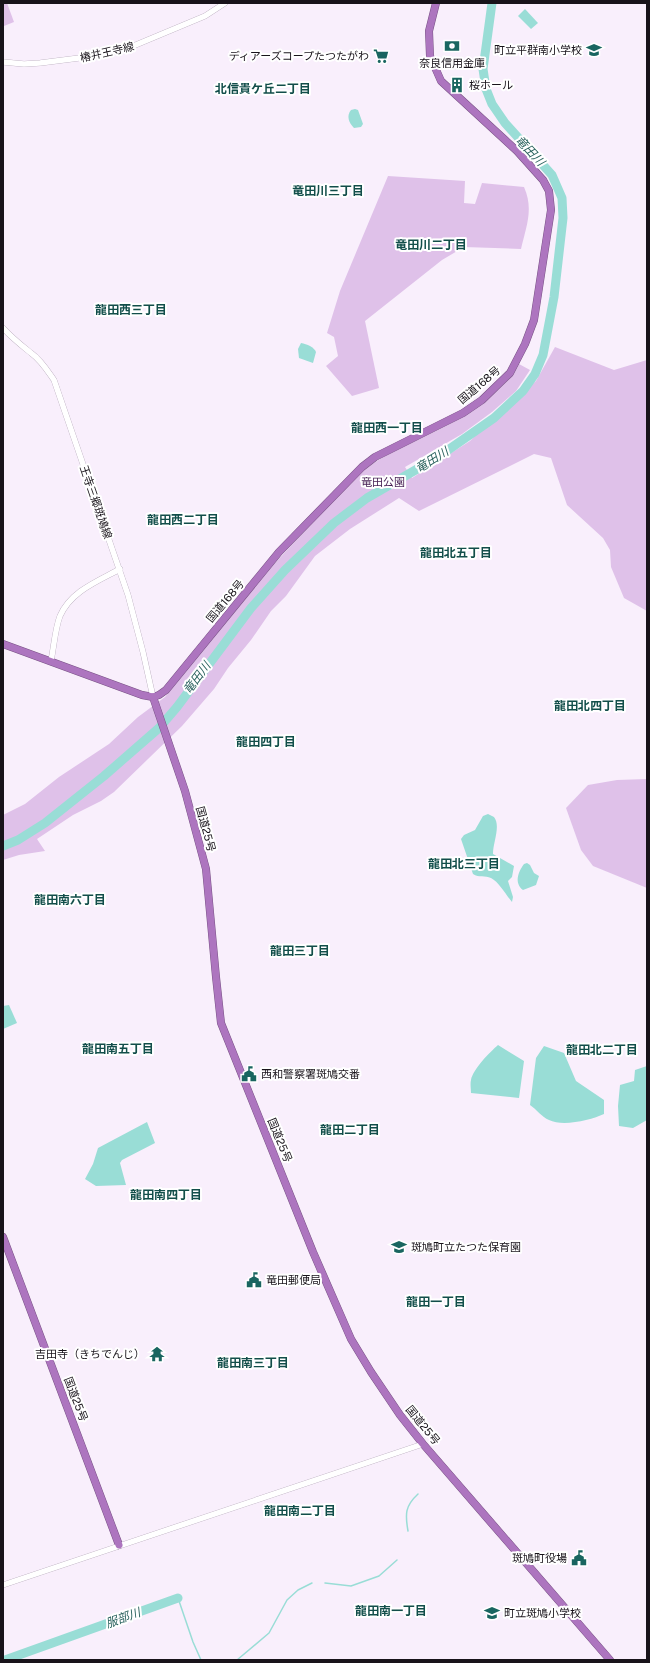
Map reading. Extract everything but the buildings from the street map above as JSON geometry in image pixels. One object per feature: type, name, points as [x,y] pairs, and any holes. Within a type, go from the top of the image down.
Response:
[{"type":"highway","name":"国道168号","points":[[153,697],[166,690],[279,552],[350,477],[375,457],[463,413],[482,400],[510,373],[525,344],[534,320],[551,210],[549,191],[543,180],[517,151],[440,81],[430,56],[429,31],[436,3]]},
{"type":"highway","points":[[3,644],[153,697]]},
{"type":"highway","name":"国道25号","points":[[153,697],[185,791],[206,869],[221,1023],[313,1252],[352,1339],[371,1372],[424,1444],[610,1660]]},
{"type":"highway","name":"国道25号","points":[[3,1237],[120,1546]]},
{"type":"main road","name":"椿井王寺線","points":[[3,62],[24,64],[68,60],[126,49],[205,16],[225,3]]},
{"type":"main road","name":"王寺三郷斑鳩線","points":[[3,328],[13,339],[31,353],[45,367],[54,380],[120,569],[143,652],[153,697]]},
{"type":"main road","points":[[51,661],[60,617],[69,601],[78,593],[120,569]]},
{"type":"main road","points":[[3,1585],[424,1444]]},
{"type":"green space","points":[[3,3],[7,3],[14,22],[4,26],[3,26]]},
{"type":"green space","points":[[388,176],[465,181],[464,203],[475,204],[482,183],[524,187],[527,195],[529,210],[527,226],[521,249],[464,247],[442,260],[365,321],[379,388],[352,396],[326,366],[338,356],[334,337],[327,333],[340,291]]},
{"type":"green space","name":"竜田公園","points":[[555,347],[614,370],[647,360],[647,611],[624,598],[611,567],[610,550],[603,538],[567,505],[551,458],[534,454],[419,511],[399,498],[350,529],[315,556],[286,596],[271,611],[214,689],[182,726],[114,792],[101,801],[73,815],[37,839],[45,851],[19,855],[3,860],[3,815],[25,804],[59,777],[109,744],[138,717],[165,697],[225,622],[275,563],[356,476],[379,460],[404,446],[443,428],[473,410],[505,383],[519,364],[530,370],[516,391],[492,412],[462,434],[405,467],[412,478],[470,441],[536,381]]},
{"type":"green space","points":[[647,779],[647,888],[593,866],[581,850],[566,808],[588,785],[617,780]]},
{"type":"shaded area","points":[[525,9],[538,23],[531,29],[518,16]]},
{"type":"shaded area","points":[[355,109],[358,110],[363,124],[361,127],[354,128],[348,117],[349,112]]},
{"type":"shaded area","points":[[301,343],[310,346],[315,350],[316,352],[313,363],[299,358],[298,349]]},
{"type":"shaded area","points":[[488,814],[494,817],[497,825],[493,854],[514,866],[512,877],[508,881],[513,897],[512,902],[494,880],[489,877],[473,874],[461,839],[464,835],[475,830],[483,816]]},
{"type":"shaded area","points":[[527,863],[530,865],[534,873],[539,876],[536,885],[523,890],[520,887],[518,877],[522,867]]},
{"type":"shaded area","points":[[9,1005],[17,1023],[3,1029],[3,1006]]},
{"type":"shaded area","points":[[498,1045],[524,1061],[519,1098],[471,1093],[472,1076],[486,1056]]},
{"type":"shaded area","points":[[544,1046],[564,1053],[576,1081],[604,1100],[604,1114],[577,1122],[562,1123],[546,1119],[530,1105],[536,1058]]},
{"type":"shaded area","points":[[647,1066],[647,1120],[633,1128],[619,1126],[618,1106],[620,1085],[634,1081],[635,1070]]},
{"type":"shaded area","points":[[147,1122],[155,1143],[122,1160],[120,1163],[126,1185],[96,1186],[85,1179],[93,1164],[98,1148]]},
{"type":"waterway","name":"竜田川","points":[[3,846],[18,840],[45,823],[104,776],[159,728],[177,707],[251,608],[285,570],[334,523],[367,498],[438,457],[494,418],[523,391],[535,374],[543,355],[554,297],[563,218],[562,198],[552,175],[505,123],[492,104],[486,89],[483,69],[492,3]]},
{"type":"waterway","name":"服部川","points":[[408,1531],[406,1520],[408,1506],[418,1494]]},
{"type":"waterway","name":"服部川","points":[[325,1583],[351,1586],[379,1576],[397,1560]]},
{"type":"waterway","name":"服部川","points":[[237,1660],[269,1633],[287,1600],[298,1590],[312,1583]]},
{"type":"waterway","name":"服部川","points":[[178,1598],[193,1642],[201,1660]]},
{"type":"waterway","name":"服部川","points":[[5,1660],[178,1598]]},
{"type":"place","name":"奈良信用金庫","points":[[452,46]]},
{"type":"place","name":"町立平群南小学校","points":[[594,50]]},
{"type":"place","name":"ディアーズコープたつたがわ","points":[[381,56]]},
{"type":"place","name":"桜ホール","points":[[457,85]]},
{"type":"place","name":"西和警察署斑鳩交番","points":[[249,1074]]},
{"type":"place","name":"斑鳩町立たつた保育園","points":[[399,1247]]},
{"type":"place","name":"竜田郵便局","points":[[254,1280]]},
{"type":"place","name":"吉田寺（きちでんじ）","points":[[157,1354]]},
{"type":"place","name":"斑鳩町役場","points":[[579,1558]]},
{"type":"place","name":"町立斑鳩小学校","points":[[492,1613]]},
{"type":"district","name":"北信貴ケ丘二丁目","points":[[263,89]]},
{"type":"district","name":"竜田川三丁目","points":[[328,191]]},
{"type":"district","name":"竜田川二丁目","points":[[431,245]]},
{"type":"district","name":"龍田西三丁目","points":[[131,310]]},
{"type":"district","name":"龍田西一丁目","points":[[387,428]]},
{"type":"district","name":"龍田西二丁目","points":[[183,520]]},
{"type":"district","name":"龍田北五丁目","points":[[456,553]]},
{"type":"district","name":"龍田北四丁目","points":[[590,706]]},
{"type":"district","name":"龍田四丁目","points":[[266,742]]},
{"type":"district","name":"龍田北三丁目","points":[[464,864]]},
{"type":"district","name":"龍田南六丁目","points":[[70,900]]},
{"type":"district","name":"龍田三丁目","points":[[300,951]]},
{"type":"district","name":"龍田南五丁目","points":[[118,1049]]},
{"type":"district","name":"龍田北二丁目","points":[[602,1050]]},
{"type":"district","name":"龍田二丁目","points":[[350,1130]]},
{"type":"district","name":"龍田南四丁目","points":[[166,1195]]},
{"type":"district","name":"龍田一丁目","points":[[436,1302]]},
{"type":"district","name":"龍田南三丁目","points":[[253,1363]]},
{"type":"district","name":"龍田南二丁目","points":[[300,1511]]},
{"type":"district","name":"龍田南一丁目","points":[[391,1611]]}]
